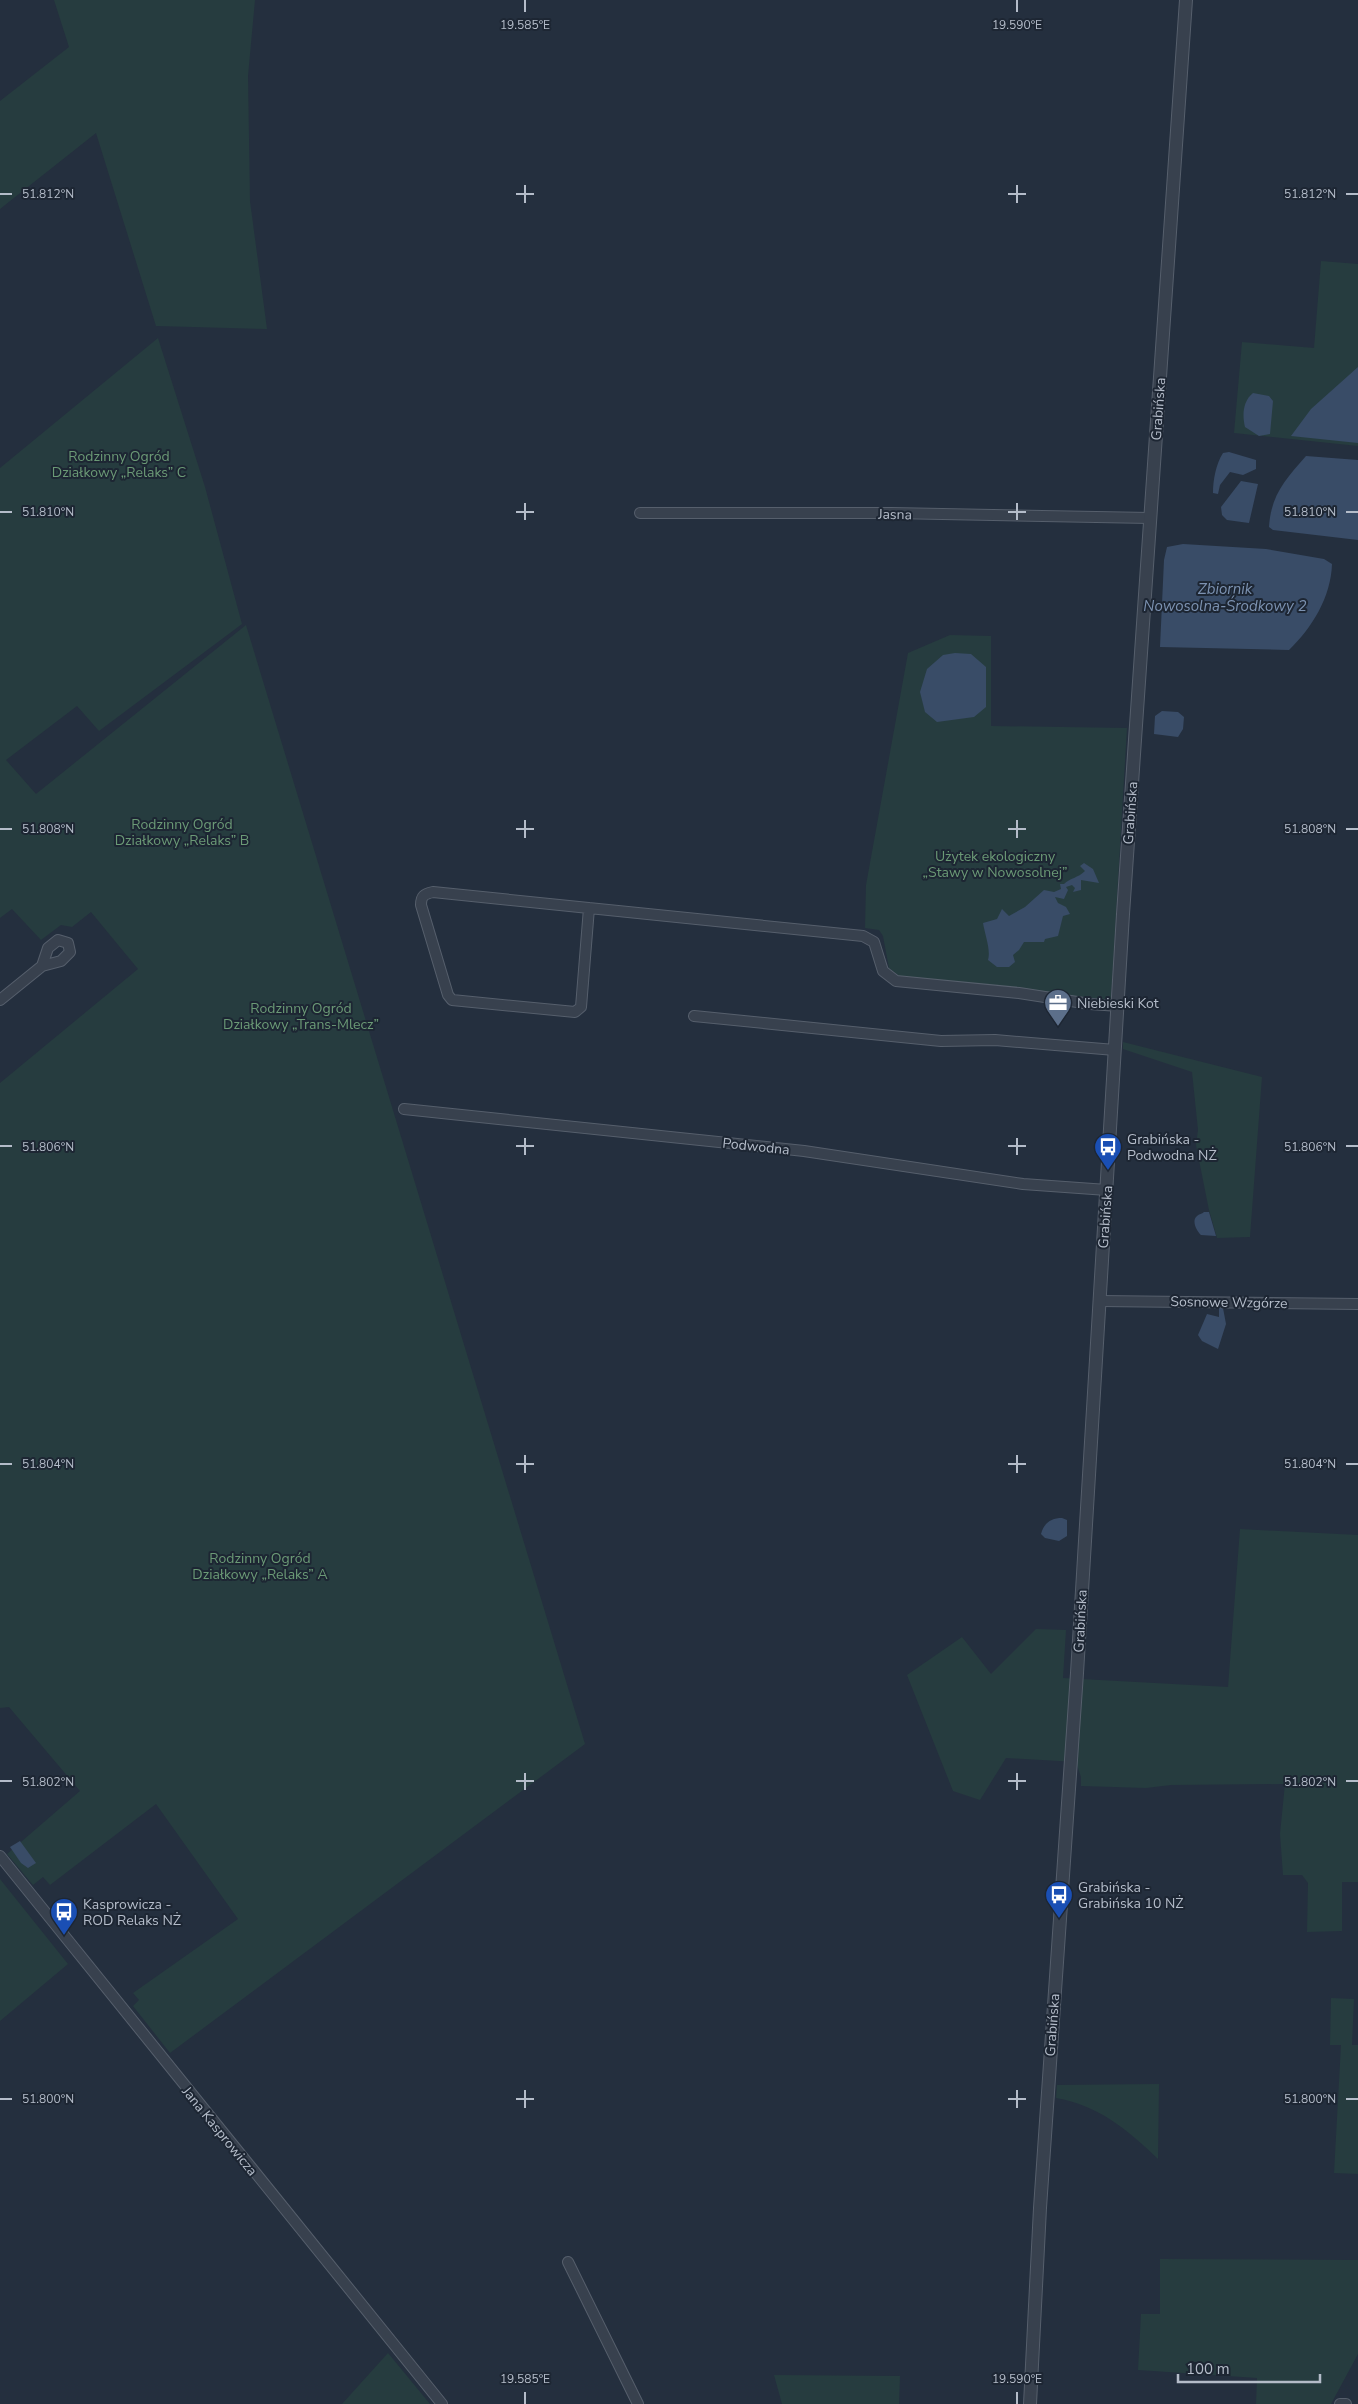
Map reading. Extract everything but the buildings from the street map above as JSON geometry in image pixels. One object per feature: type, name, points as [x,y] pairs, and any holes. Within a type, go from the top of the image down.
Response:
[{"type":"street","name":"Grabińska","points":[[1030,2404],[1042,2169],[1078,1672],[1115,1050],[1186,0]]},
{"type":"street","name":"Jasna","points":[[640,513],[892,513],[1150,518]]},
{"type":"street","points":[[589,908],[581,1007],[575,1012],[452,1000],[448,995],[421,905],[421,899],[423,895],[433,892],[863,936],[874,942],[883,971],[896,981],[1019,993],[1090,1004],[1119,1006]]},
{"type":"street","points":[[0,1000],[42,966]]},
{"type":"street","points":[[694,1016],[940,1041],[995,1040],[1115,1050]]},
{"type":"street","name":"Podwodna","points":[[404,1109],[804,1151],[1023,1184],[1107,1190]]},
{"type":"street","name":"Sosnowe Wzgórze","points":[[1100,1301],[1358,1304]]},
{"type":"street","name":"Jana Kasprowicza","points":[[0,1856],[442,2404]]},
{"type":"street","points":[[568,2262],[638,2404]]},
{"type":"street","points":[[1340,2404],[1346,2404]]},
{"type":"green space","points":[[54,0],[255,0],[248,76],[250,201],[267,329],[156,326],[96,133],[0,209],[0,101],[69,47]]},
{"type":"green space","points":[[1321,261],[1358,264],[1358,446],[1234,433],[1242,342],[1314,348]]},
{"type":"green space","points":[[158,338],[205,487],[242,624],[99,731],[77,706],[6,760],[36,794],[246,625],[585,1744],[170,2053],[133,2006],[139,2000],[133,1993],[238,1919],[156,1804],[50,1885],[43,1877],[33,1885],[7,1854],[80,1791],[9,1707],[0,1708],[0,1083],[138,969],[91,912],[72,927],[61,925],[41,940],[12,909],[0,918],[0,468]]},
{"type":"green space","name":"Użytek ekologiczny „Stawy w Nowosolnej”","points":[[950,635],[991,636],[991,726],[1127,728],[1111,1000],[902,978],[889,968],[883,936],[879,930],[865,928],[866,885],[908,653]]},
{"type":"green space","points":[[1123,1042],[1262,1077],[1250,1237],[1217,1238],[1209,1210],[1196,1145],[1198,1130],[1192,1072],[1123,1049]]},
{"type":"green space","points":[[1240,1529],[1358,1535],[1358,1882],[1342,1882],[1342,1931],[1307,1932],[1308,1883],[1302,1875],[1283,1875],[1280,1834],[1285,1784],[1171,1785],[1146,1788],[1081,1786],[1081,1777],[1076,1762],[1006,1758],[980,1800],[953,1791],[907,1675],[962,1637],[991,1674],[1036,1629],[1066,1630],[1063,1678],[1228,1687]]},
{"type":"green space","points":[[0,1879],[68,1964],[0,2021]]},
{"type":"green space","points":[[1331,1998],[1354,1999],[1352,2045],[1358,2045],[1358,2174],[1334,2173],[1341,2045],[1330,2045]]},
{"type":"green space","points":[[1159,2084],[1158,2159],[1112,2120],[1085,2106],[1056,2098],[1057,2085]]},
{"type":"green space","points":[[1160,2259],[1358,2260],[1358,2354],[1331,2404],[1256,2404],[1257,2378],[1138,2370],[1141,2314],[1160,2314]]},
{"type":"green space","points":[[388,2353],[430,2404],[342,2404]]},
{"type":"green space","points":[[774,2375],[900,2376],[899,2404],[782,2404]]},
{"type":"water","points":[[1358,367],[1358,443],[1291,436],[1311,409]]},
{"type":"water","points":[[1253,393],[1269,396],[1273,401],[1270,434],[1259,436],[1245,427],[1244,408],[1247,400]]},
{"type":"water","points":[[1229,452],[1256,460],[1256,469],[1243,475],[1230,472],[1220,485],[1218,494],[1213,493],[1218,462],[1223,453]]},
{"type":"water","points":[[1306,456],[1358,460],[1358,540],[1273,530],[1269,527],[1270,516],[1280,488]]},
{"type":"water","points":[[1241,481],[1258,484],[1249,523],[1227,520],[1222,515],[1221,507]]},
{"type":"water","name":"Zbiornik Nowosolna-Środkowy 2","points":[[1183,544],[1266,549],[1324,559],[1332,564],[1331,576],[1324,600],[1305,632],[1289,650],[1160,647],[1164,560],[1167,547]]},
{"type":"water","points":[[955,653],[971,654],[986,667],[986,707],[974,717],[937,722],[925,712],[920,692],[927,669],[943,655]]},
{"type":"water","points":[[1162,711],[1178,712],[1184,717],[1183,729],[1178,737],[1154,734],[1155,716]]},
{"type":"water","points":[[1084,863],[1093,869],[1099,883],[1081,880],[1081,890],[1073,892],[1075,888],[1072,885],[1066,887],[1068,890],[1064,899],[1055,897],[1058,903],[1066,907],[1070,914],[1063,916],[1058,936],[1045,939],[1044,942],[1024,942],[1013,955],[1015,962],[1009,967],[997,967],[988,960],[988,947],[983,923],[997,919],[1002,909],[1009,916],[1025,907],[1044,890],[1054,892],[1061,889],[1060,884],[1064,884],[1085,871],[1080,866]]},
{"type":"water","points":[[1204,1212],[1209,1212],[1216,1236],[1201,1235],[1196,1229],[1195,1218]]},
{"type":"water","points":[[1219,1308],[1223,1308],[1226,1324],[1218,1349],[1202,1341],[1198,1335],[1207,1314],[1219,1317]]},
{"type":"water","points":[[1062,1518],[1067,1520],[1067,1536],[1059,1541],[1045,1538],[1041,1534],[1048,1522]]},
{"type":"water","points":[[20,1841],[36,1863],[28,1868],[21,1863],[10,1847]]},
{"type":"place","name":"Niebieski Kot","points":[[1058,1027]]},
{"type":"place","name":"Grabińska - Podwodna NŻ","points":[[1108,1171]]},
{"type":"place","name":"Grabińska - Grabińska 10 NŻ","points":[[1059,1919]]},
{"type":"place","name":"Kasprowicza - ROD Relaks NŻ","points":[[64,1936]]},
{"type":"park label","name":"Rodzinny Ogród Działkowy „Relaks” C","points":[[119,464]]},
{"type":"park label","name":"Rodzinny Ogród Działkowy „Relaks” B","points":[[182,832]]},
{"type":"park label","name":"Rodzinny Ogród Działkowy „Trans-Mlecz”","points":[[301,1016]]},
{"type":"park label","name":"Rodzinny Ogród Działkowy „Relaks” A","points":[[260,1566]]}]
